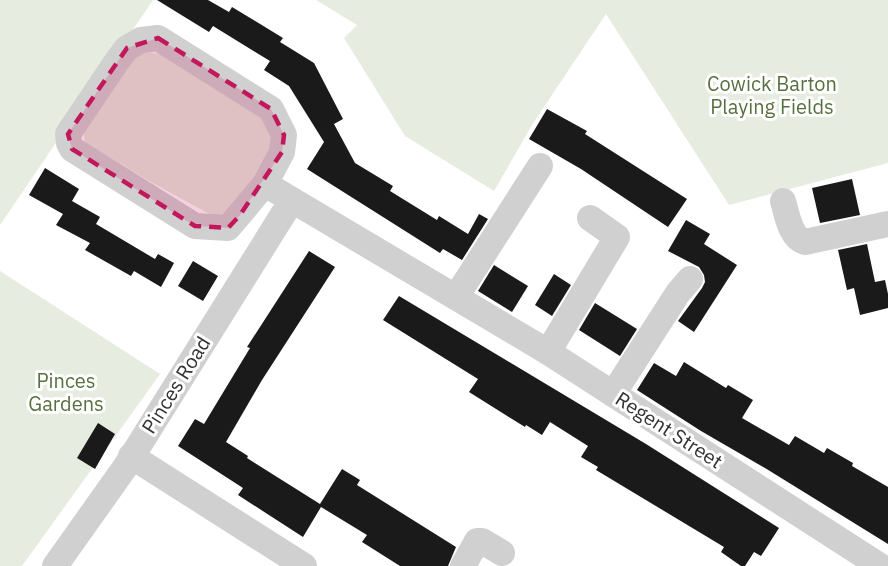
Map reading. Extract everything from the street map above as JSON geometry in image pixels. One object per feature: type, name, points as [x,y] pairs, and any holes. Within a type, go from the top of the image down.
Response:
[{"type":"street","points":[[158,38],[271,110],[284,135],[282,152],[265,184],[228,228],[195,226],[72,149],[68,134],[127,48],[141,40],[158,38]]},
{"type":"street","points":[[456,297],[540,166]]},
{"type":"street","points":[[265,184],[292,200]]},
{"type":"street","name":"Regent Street","points":[[292,200],[548,352],[880,566]]},
{"type":"street","name":"Pinces Road","points":[[55,566],[131,456],[292,200]]},
{"type":"street","points":[[783,201],[794,235],[799,241],[805,242],[888,224]]},
{"type":"street","points":[[548,352],[617,237],[590,218]]},
{"type":"street","points":[[613,394],[678,293],[690,279]]},
{"type":"street","points":[[131,456],[304,566]]},
{"type":"street","points":[[463,566],[477,541],[482,541],[502,553]]},
{"type":"highlighted area","points":[[158,38],[271,109],[284,135],[282,152],[240,215],[228,228],[214,229],[195,226],[72,149],[68,134],[127,48]]},
{"type":"green space","points":[[0,0],[153,0],[0,225]]},
{"type":"green space","name":"Cowick Barton Playing Fields","points":[[316,0],[888,0],[888,163],[729,205],[606,14],[532,125],[494,191],[405,136],[344,38],[357,25]]},
{"type":"green space","points":[[142,51],[165,55],[264,118],[274,133],[270,161],[227,213],[215,217],[85,142],[82,124],[124,62]]},
{"type":"green space","name":"Pinces Gardens","points":[[0,271],[160,374],[22,566],[0,566]]},
{"type":"building","points":[[157,0],[208,0],[229,12],[232,7],[283,38],[280,42],[314,63],[343,119],[334,124],[355,163],[393,186],[390,191],[437,220],[439,216],[468,234],[479,214],[488,219],[462,260],[443,249],[440,253],[307,169],[324,142],[289,86],[264,70],[270,61],[213,26],[209,32]]},
{"type":"building","points":[[547,109],[587,131],[585,134],[687,199],[668,227],[581,169],[529,139]]},
{"type":"building","points":[[45,168],[79,189],[72,201],[100,217],[96,224],[155,259],[158,254],[174,263],[161,287],[134,271],[131,276],[85,250],[90,243],[56,225],[63,214],[29,195]]},
{"type":"building","points":[[852,179],[860,215],[820,223],[812,188]]},
{"type":"building","points":[[686,220],[710,234],[704,244],[737,265],[694,332],[678,321],[702,288],[705,282],[704,275],[699,267],[668,251]]},
{"type":"building","points":[[867,244],[875,282],[885,280],[888,308],[860,315],[854,288],[847,290],[838,250]]},
{"type":"building","points":[[309,251],[335,267],[262,380],[226,442],[320,504],[342,469],[360,480],[357,485],[456,547],[448,566],[400,566],[362,542],[367,535],[321,507],[303,537],[238,495],[243,488],[178,446],[195,419],[204,424],[250,348],[247,347]]},
{"type":"building","points":[[193,261],[218,276],[203,301],[178,286]]},
{"type":"building","points":[[494,265],[528,286],[512,312],[478,291]]},
{"type":"building","points":[[554,274],[571,285],[552,316],[535,305]]},
{"type":"building","points":[[399,296],[646,444],[779,528],[761,556],[754,552],[745,566],[741,566],[721,552],[724,547],[596,470],[598,467],[581,457],[588,446],[550,422],[542,435],[469,392],[478,379],[383,320]]},
{"type":"building","points":[[595,303],[637,329],[620,356],[579,330]]},
{"type":"building","points":[[684,362],[726,388],[728,385],[753,400],[742,418],[789,445],[795,436],[824,453],[827,448],[888,487],[888,544],[637,390],[654,363],[676,376]]},
{"type":"building","points":[[98,423],[115,434],[95,469],[77,458]]}]
